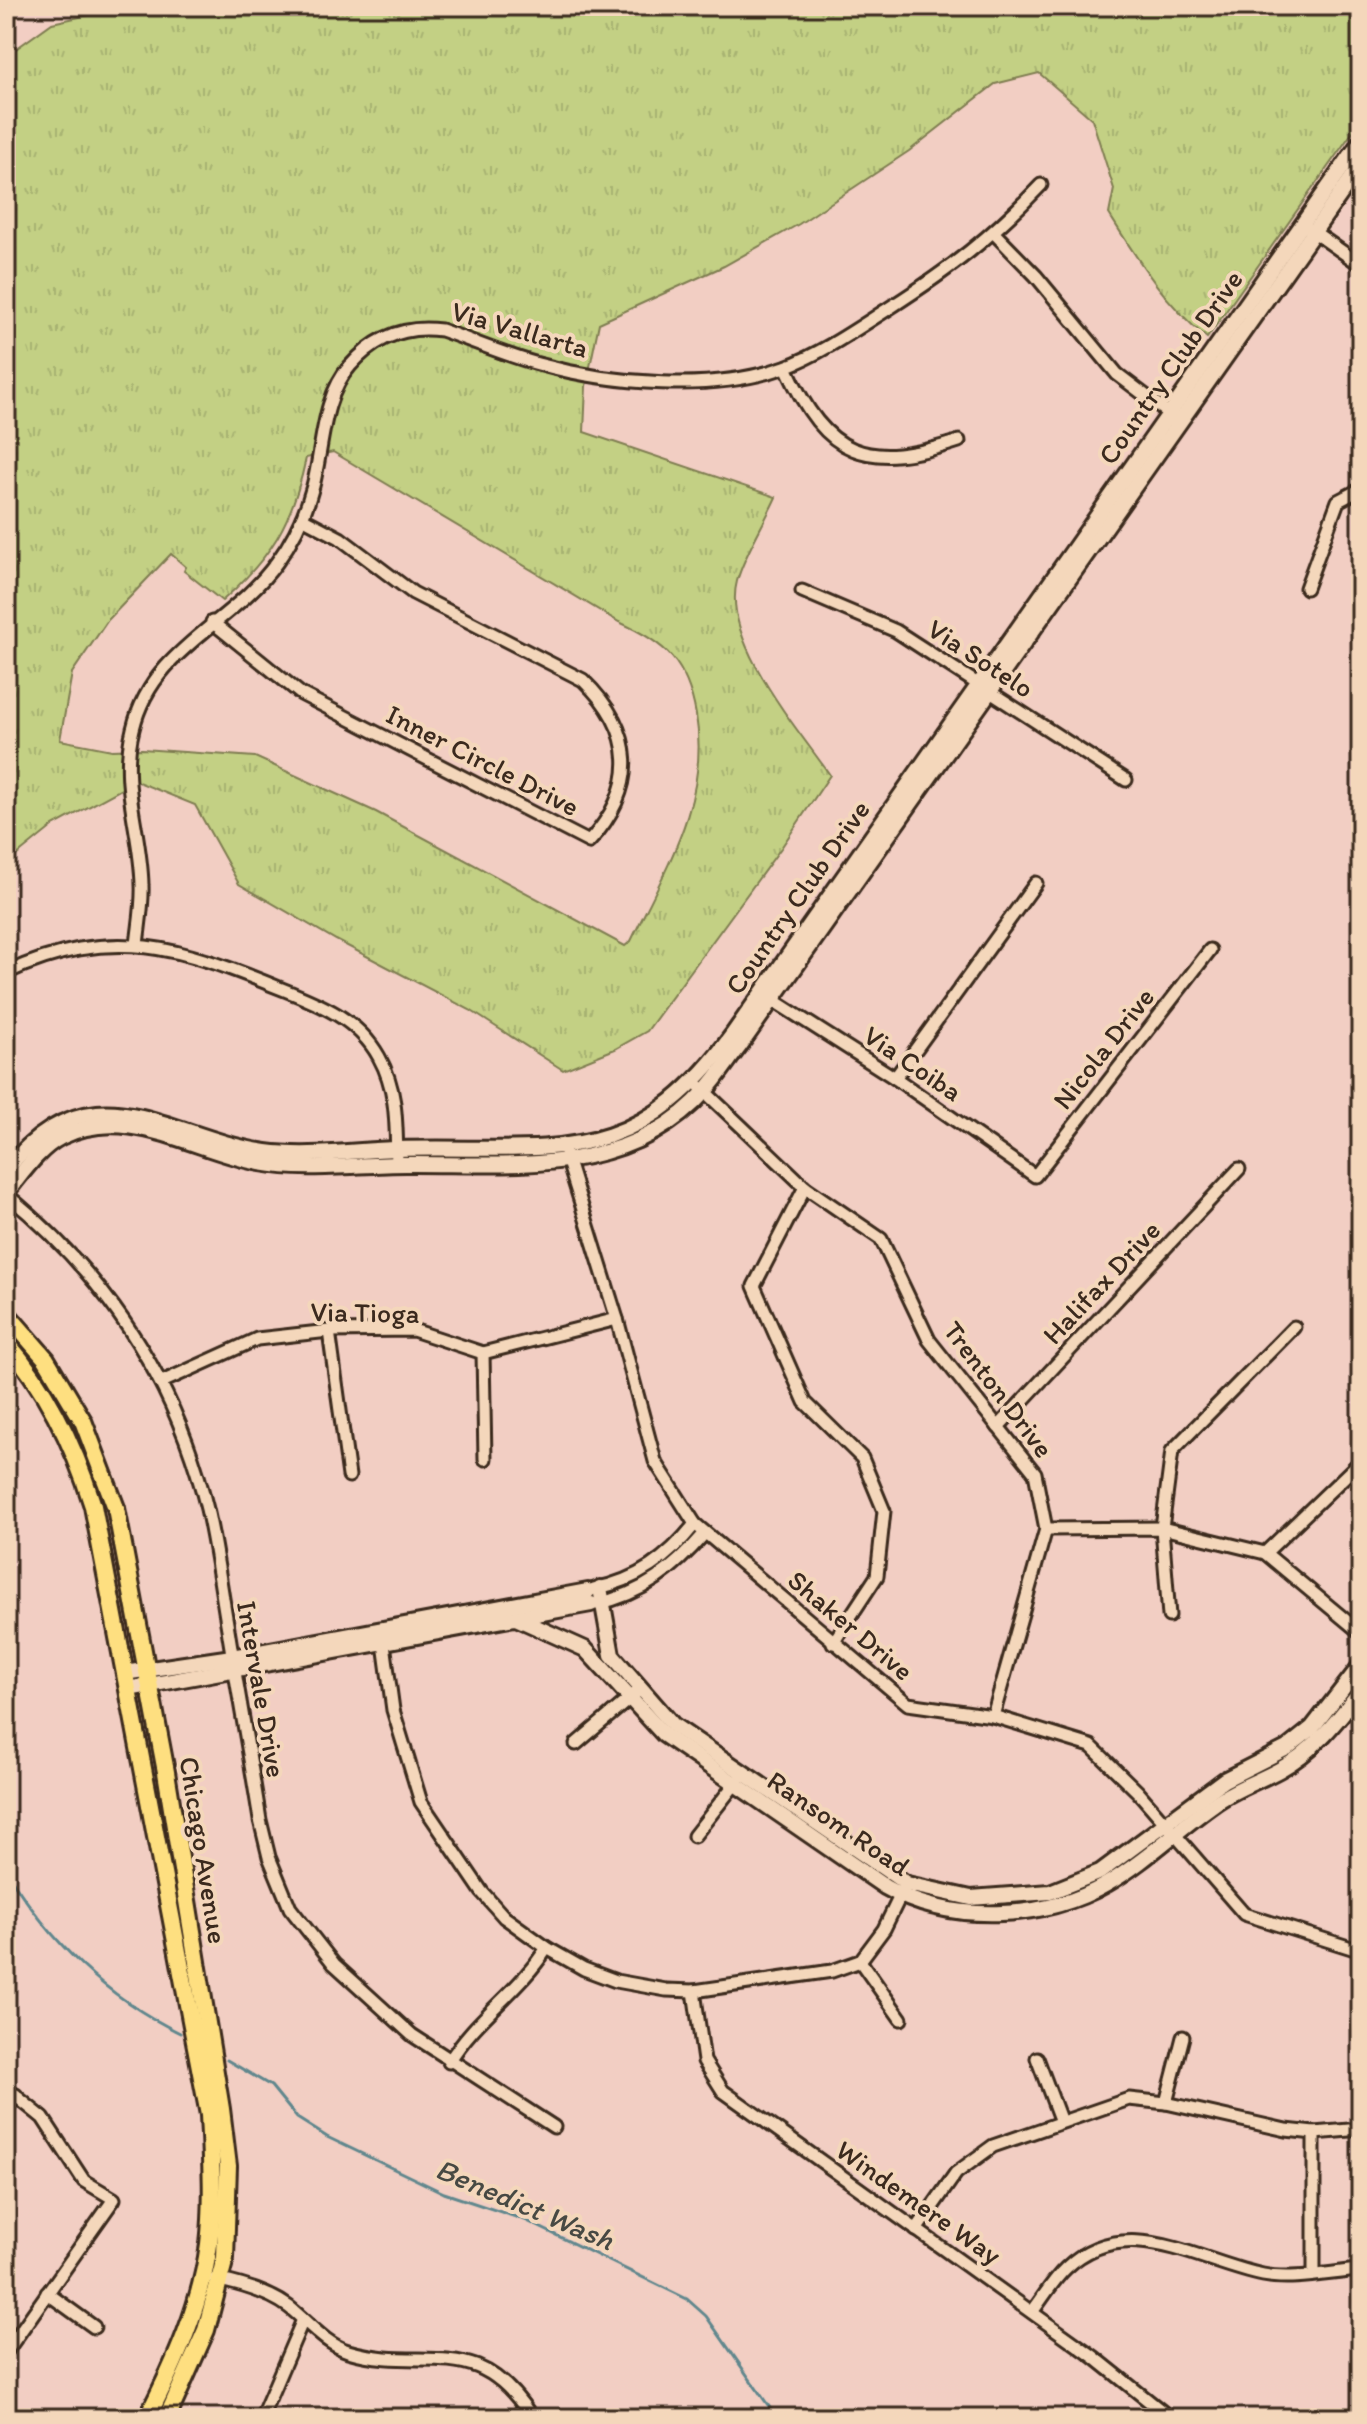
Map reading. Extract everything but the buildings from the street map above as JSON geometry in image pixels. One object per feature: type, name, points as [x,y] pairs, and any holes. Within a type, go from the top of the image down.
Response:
[{"type":"main road","name":"Chicago Avenue","points":[[6,1313],[46,1359],[83,1421],[101,1459],[123,1536],[228,2166],[228,2219],[221,2280],[206,2330],[167,2418]]},
{"type":"main road","name":"Chicago Avenue","points":[[6,1342],[47,1398],[78,1460],[102,1547],[209,2115],[211,2213],[203,2276],[176,2360],[147,2418]]},
{"type":"street","name":"Country Club Drive","points":[[6,1170],[40,1136],[68,1122],[108,1112],[166,1121],[249,1150],[270,1153],[567,1163],[624,1146],[652,1132],[700,1087],[767,996],[1308,228],[1361,141]]},
{"type":"street","name":"Country Club Drive","points":[[1308,228],[1361,165]]},
{"type":"street","name":"Via Vallarta","points":[[137,945],[142,884],[126,771],[133,727],[161,671],[178,651],[265,577],[302,518],[332,396],[352,363],[387,336],[415,329],[441,330],[538,364],[597,375],[678,383],[746,377],[786,367],[891,307],[962,260],[995,234],[1041,185]]},
{"type":"street","points":[[1308,228],[1361,265]]},
{"type":"street","points":[[995,234],[1036,276],[1117,374],[1174,418]]},
{"type":"street","points":[[786,367],[802,402],[814,418],[840,442],[854,449],[884,457],[901,457],[959,441]]},
{"type":"street","points":[[1306,588],[1338,501],[1361,489]]},
{"type":"street","name":"Inner Circle Drive","points":[[212,622],[301,694],[589,842],[604,826],[619,793],[626,762],[620,731],[605,701],[583,680],[413,593],[340,538],[302,518]]},
{"type":"street","name":"Via Sotelo","points":[[802,591],[896,631],[1126,780]]},
{"type":"street","points":[[895,1078],[1036,883]]},
{"type":"street","points":[[6,973],[37,958],[75,949],[137,945],[176,950],[207,959],[339,1014],[363,1034],[389,1078],[396,1104],[397,1156]]},
{"type":"street","name":"Nicola Drive","points":[[1035,1176],[1210,950]]},
{"type":"street","name":"Via Coiba","points":[[767,996],[895,1078],[1035,1176]]},
{"type":"street","name":"Country Club Drive","points":[[6,1193],[43,1151],[61,1137],[83,1130],[121,1125],[164,1134],[261,1164],[294,1167],[397,1156],[564,1147],[622,1132],[700,1087]]},
{"type":"street","name":"Trenton Drive","points":[[700,1087],[805,1187],[881,1239],[929,1340],[1035,1473],[1046,1529],[993,1716]]},
{"type":"street","name":"Shaker Drive","points":[[564,1147],[617,1319],[655,1461],[695,1524],[908,1704],[993,1716],[1091,1746],[1138,1792],[1244,1914],[1361,1951]]},
{"type":"street","name":"Halifax Drive","points":[[998,1427],[1239,1169]]},
{"type":"street","points":[[805,1187],[754,1286],[805,1402],[862,1458],[884,1511],[877,1576],[833,1643]]},
{"type":"street","name":"Intervale Drive","points":[[6,1193],[80,1261],[139,1340],[162,1382],[195,1463],[208,1512],[260,1820],[269,1857],[290,1908],[334,1964],[412,2035],[449,2062],[554,2127]]},
{"type":"street","points":[[485,1459],[483,1353],[617,1319]]},
{"type":"street","points":[[1169,1616],[1162,1528],[1172,1451],[1294,1327]]},
{"type":"street","name":"Via Tioga","points":[[162,1382],[257,1339],[329,1331],[413,1330],[483,1353]]},
{"type":"street","points":[[329,1331],[349,1476]]},
{"type":"street","points":[[1265,1553],[1361,1461]]},
{"type":"street","points":[[383,1634],[516,1618],[588,1598],[649,1569],[695,1524]]},
{"type":"street","points":[[1046,1529],[1162,1528],[1265,1553],[1361,1633]]},
{"type":"street","points":[[126,1681],[588,1598],[633,1594],[665,1574],[705,1533]]},
{"type":"street","points":[[566,1638],[588,1598]]},
{"type":"street","name":"Ransom Road","points":[[588,1598],[612,1655],[635,1694]]},
{"type":"street","name":"Ransom Road","points":[[516,1618],[566,1638],[740,1778],[903,1890],[971,1898],[1050,1892],[1100,1872],[1231,1792],[1295,1760],[1322,1737],[1361,1690]]},
{"type":"street","points":[[383,1634],[393,1710],[421,1802],[482,1892],[504,1917],[547,1948],[584,1969],[616,1981],[666,1990],[694,1991],[814,1975],[860,1961],[884,1929],[903,1890]]},
{"type":"street","name":"Ransom Road","points":[[1169,1829],[1224,1780],[1287,1748],[1312,1728],[1361,1665]]},
{"type":"street","points":[[576,1744],[635,1694]]},
{"type":"street","points":[[694,1836],[740,1778]]},
{"type":"street","points":[[449,2062],[465,2035],[527,1979],[547,1948]]},
{"type":"street","points":[[860,1961],[901,2019]]},
{"type":"street","name":"Windemere Way","points":[[694,1991],[704,2061],[723,2091],[1094,2357],[1152,2413],[1170,2418]]},
{"type":"street","points":[[1166,2103],[1183,2037]]},
{"type":"street","points":[[1037,2058],[1061,2122]]},
{"type":"street","points":[[6,2110],[11,2092],[43,2118],[84,2181],[114,2199],[6,2352]]},
{"type":"street","points":[[916,2230],[956,2173],[993,2146],[1129,2099],[1166,2103],[1260,2125],[1314,2133],[1361,2129]]},
{"type":"street","points":[[1314,2133],[1314,2274]]},
{"type":"street","points":[[1032,2312],[1066,2268],[1095,2250],[1126,2243],[1160,2242],[1265,2275],[1361,2270]]},
{"type":"street","points":[[203,2276],[267,2294],[346,2351],[440,2357],[474,2365],[502,2379],[532,2418]]},
{"type":"street","points":[[47,2293],[94,2327]]},
{"type":"street","points":[[261,2418],[302,2322]]},
{"type":"green space","points":[[130,6],[1361,6],[1361,120],[1207,338],[1165,296],[1109,214],[1114,189],[1092,119],[1039,73],[995,84],[909,151],[799,224],[724,266],[599,323],[586,386],[584,432],[776,497],[737,581],[735,604],[740,630],[751,656],[782,709],[830,775],[781,848],[647,1031],[615,1049],[563,1070],[470,1010],[336,940],[239,884],[195,805],[136,781],[53,826],[6,864],[6,56],[52,23]],"holes":[[[333,452],[662,647],[680,668],[692,697],[699,746],[697,775],[682,832],[631,941],[625,946],[376,812],[255,757],[142,749],[112,750],[60,740],[72,673],[108,620],[171,554],[186,567],[184,571],[222,601],[254,569],[277,538],[294,502],[306,458]]]},
{"type":"waterway","points":[[6,1871],[41,1921],[81,1965],[127,2002],[180,2033]]},
{"type":"waterway","name":"Benedict Wash","points":[[227,2060],[271,2086],[297,2118],[327,2137],[444,2193],[525,2220],[687,2299],[706,2316],[777,2418]]}]
